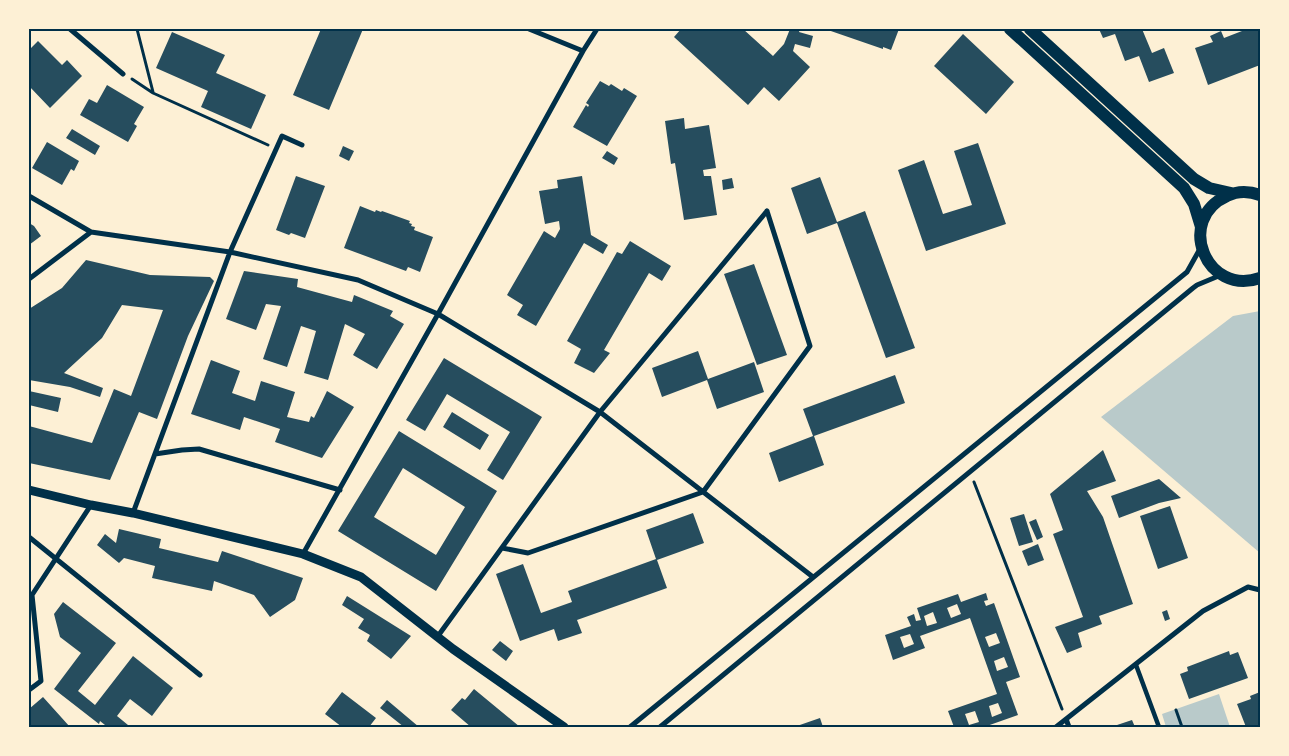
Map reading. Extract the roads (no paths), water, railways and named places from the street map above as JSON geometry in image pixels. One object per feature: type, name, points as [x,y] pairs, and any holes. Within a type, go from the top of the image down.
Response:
[{"type":"main road","points":[[1010,29],[1184,188],[1194,204],[1201,227]]},
{"type":"main road","points":[[1030,29],[1194,180],[1210,188],[1231,194]]},
{"type":"main road","points":[[1258,280],[1242,281],[1221,275],[1212,268],[1205,258],[1200,237],[1205,216],[1220,198],[1245,192],[1260,195]]},
{"type":"street","points":[[70,29],[123,74]]},
{"type":"street","points":[[529,29],[584,51]]},
{"type":"street","points":[[303,554],[597,29]]},
{"type":"street","points":[[133,513],[230,252],[282,136],[302,145]]},
{"type":"street","points":[[29,196],[91,232],[230,252],[358,280],[438,314],[600,412],[813,578]]},
{"type":"street","points":[[438,636],[600,412],[768,211],[810,346],[703,492],[528,552],[502,548]]},
{"type":"street","points":[[29,279],[91,232]]},
{"type":"street","points":[[630,727],[1188,272],[1201,247]]},
{"type":"street","points":[[660,727],[1197,285],[1221,275]]},
{"type":"street","points":[[155,454],[199,449],[340,490]]},
{"type":"street","points":[[29,490],[303,554],[361,577],[453,648],[564,727]]},
{"type":"street","points":[[29,690],[40,681],[32,595],[91,505]]},
{"type":"street","points":[[29,537],[200,675]]},
{"type":"street","points":[[1056,727],[1203,612],[1248,587],[1260,590]]},
{"type":"street","points":[[1136,665],[1159,727]]},
{"type":"street","points":[[1066,719],[1070,727]]}]
